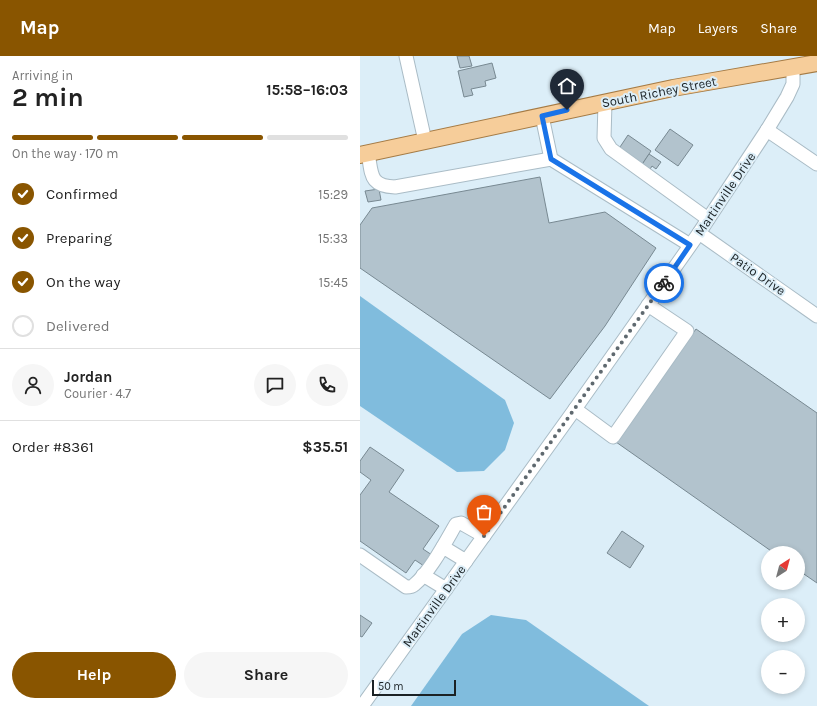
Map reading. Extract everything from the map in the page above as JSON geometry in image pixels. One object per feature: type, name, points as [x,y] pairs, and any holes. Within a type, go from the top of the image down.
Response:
[{"type":"main road","name":"South Richey Street","points":[[364,154],[673,88],[817,63]]},
{"type":"street","points":[[406,56],[424,141]]},
{"type":"street","name":"Martinville Drive","points":[[362,706],[699,233],[768,130],[793,84],[794,67]]},
{"type":"street","points":[[605,103],[604,138],[611,149],[708,219]]},
{"type":"street","points":[[542,116],[551,159]]},
{"type":"street","points":[[768,130],[817,164]]},
{"type":"street","points":[[364,154],[372,178],[378,184],[386,187],[395,187],[551,159],[690,245]]},
{"type":"street","name":"Patio Drive","points":[[699,233],[817,316]]},
{"type":"street","points":[[575,409],[613,437],[687,331],[648,305]]},
{"type":"street","points":[[360,555],[406,587],[410,588],[414,586],[423,575],[443,547],[456,524],[458,523],[484,536]]},
{"type":"street","points":[[443,547],[466,561]]},
{"type":"street","points":[[423,575],[446,589]]},
{"type":"water","points":[[360,296],[505,400],[514,423],[505,450],[484,471],[457,472],[360,406]]},
{"type":"water","points":[[491,615],[526,620],[649,706],[411,706],[462,634]]},
{"type":"building","points":[[457,56],[469,56],[472,66],[460,68]]},
{"type":"building","points":[[492,63],[496,78],[485,81],[486,86],[471,89],[473,95],[464,97],[458,71]]},
{"type":"building","points":[[670,129],[693,145],[678,166],[655,150]]},
{"type":"building","points":[[628,135],[651,151],[641,166],[618,150]]},
{"type":"building","points":[[649,154],[661,162],[656,169],[652,166],[649,171],[641,166]]},
{"type":"building","points":[[540,177],[549,223],[605,212],[656,248],[605,326],[550,399],[360,268],[360,225],[372,208]]},
{"type":"building","points":[[379,189],[381,200],[368,202],[365,191]]},
{"type":"building","points":[[696,329],[817,413],[817,583],[805,575],[805,546],[764,546],[616,442]]},
{"type":"building","points":[[370,447],[404,470],[389,492],[439,526],[423,549],[435,557],[427,568],[415,560],[406,573],[360,541],[360,495],[371,480],[360,472],[360,461]]},
{"type":"building","points":[[622,531],[644,546],[630,568],[607,553]]},
{"type":"building","points":[[360,615],[372,623],[362,637],[360,636]]},
{"type":"way so far","points":[[484,536],[664,283]]},
{"type":"route","points":[[567,110],[542,116],[551,159],[673,233],[690,245],[664,283]]}]
